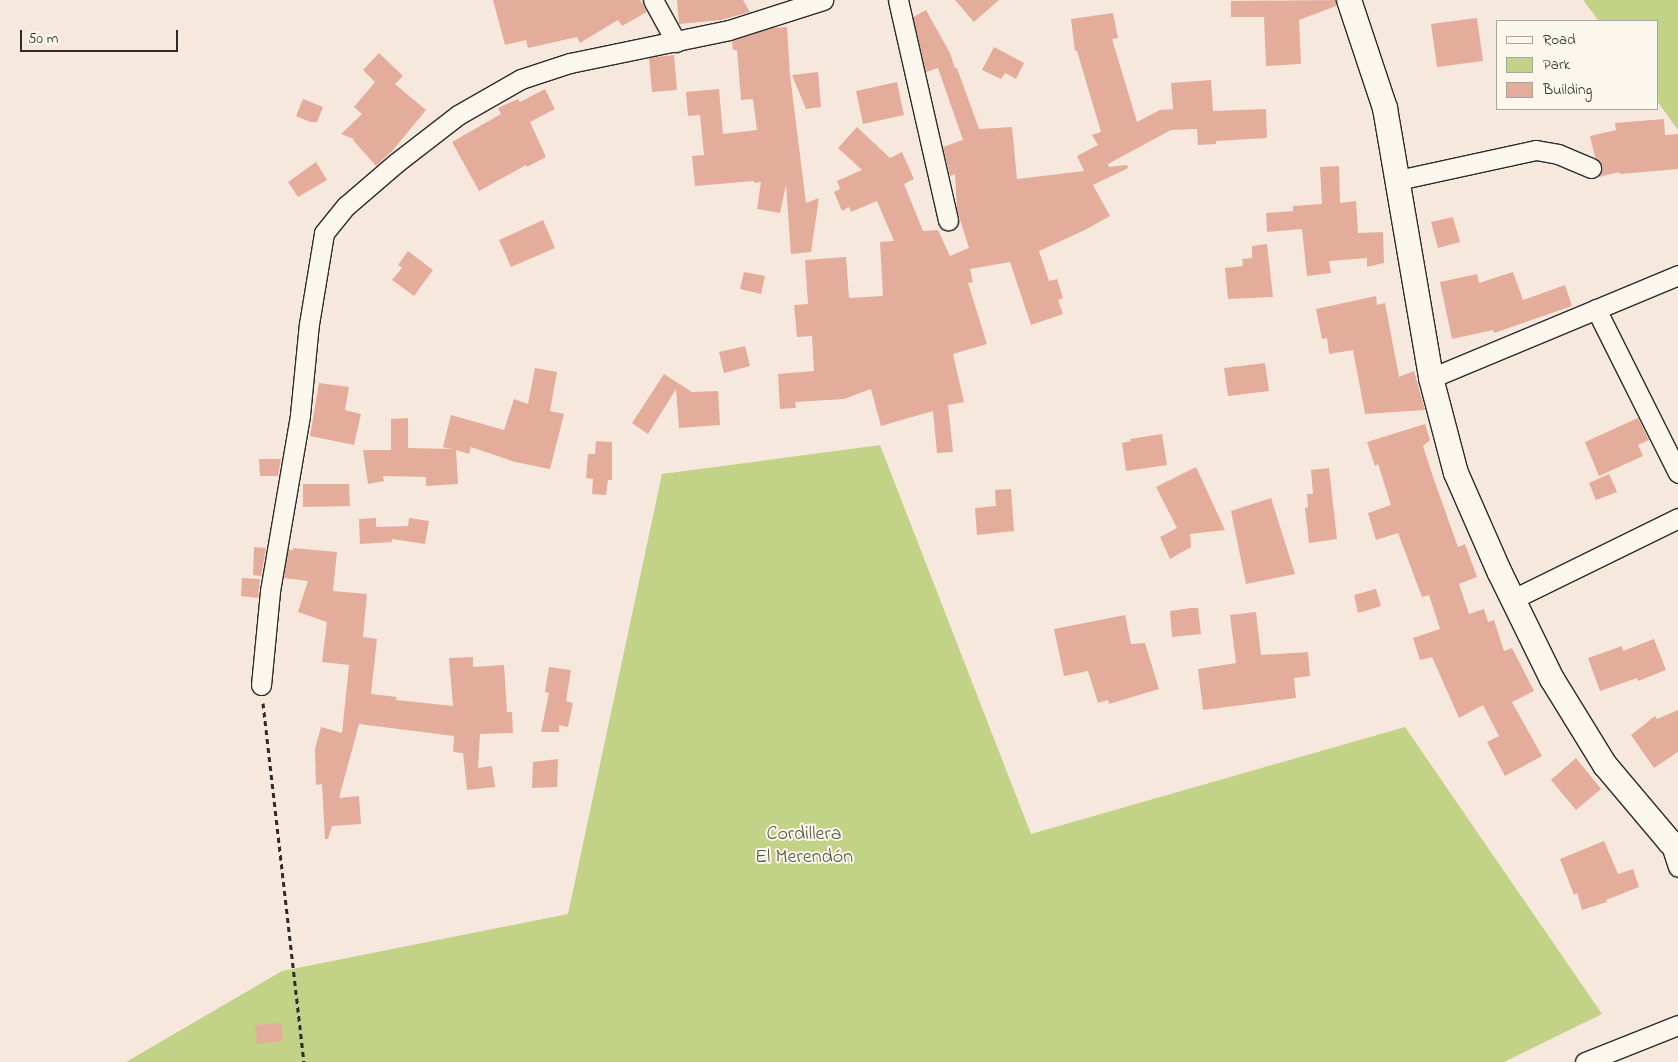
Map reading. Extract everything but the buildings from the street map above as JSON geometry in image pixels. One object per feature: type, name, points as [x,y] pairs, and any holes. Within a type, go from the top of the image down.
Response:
[{"type":"street","points":[[653,0],[676,42]]},
{"type":"street","points":[[261,686],[270,591],[300,414],[309,324],[324,233],[346,206],[396,163],[458,115],[521,79],[570,63],[729,30],[823,0]]},
{"type":"street","points":[[898,0],[948,220]]},
{"type":"street","points":[[1349,0],[1385,108],[1431,378],[1456,473],[1512,599],[1552,679],[1605,765],[1674,845],[1678,867]]},
{"type":"street","points":[[1398,180],[1518,152],[1536,150],[1558,154],[1590,168]]},
{"type":"street","points":[[1431,378],[1678,275]]},
{"type":"street","points":[[1596,309],[1678,473]]},
{"type":"street","points":[[1512,599],[1678,518]]},
{"type":"street","points":[[1585,1062],[1678,1026]]},
{"type":"path","points":[[261,686],[304,1062]]},
{"type":"green space","points":[[1583,0],[1678,0],[1678,130],[1658,102],[1658,20],[1598,20]]},
{"type":"green space","name":"Cordillera El Merendón","points":[[880,445],[1031,834],[1405,727],[1602,1014],[1504,1062],[126,1062],[282,971],[568,914],[662,474]]}]
